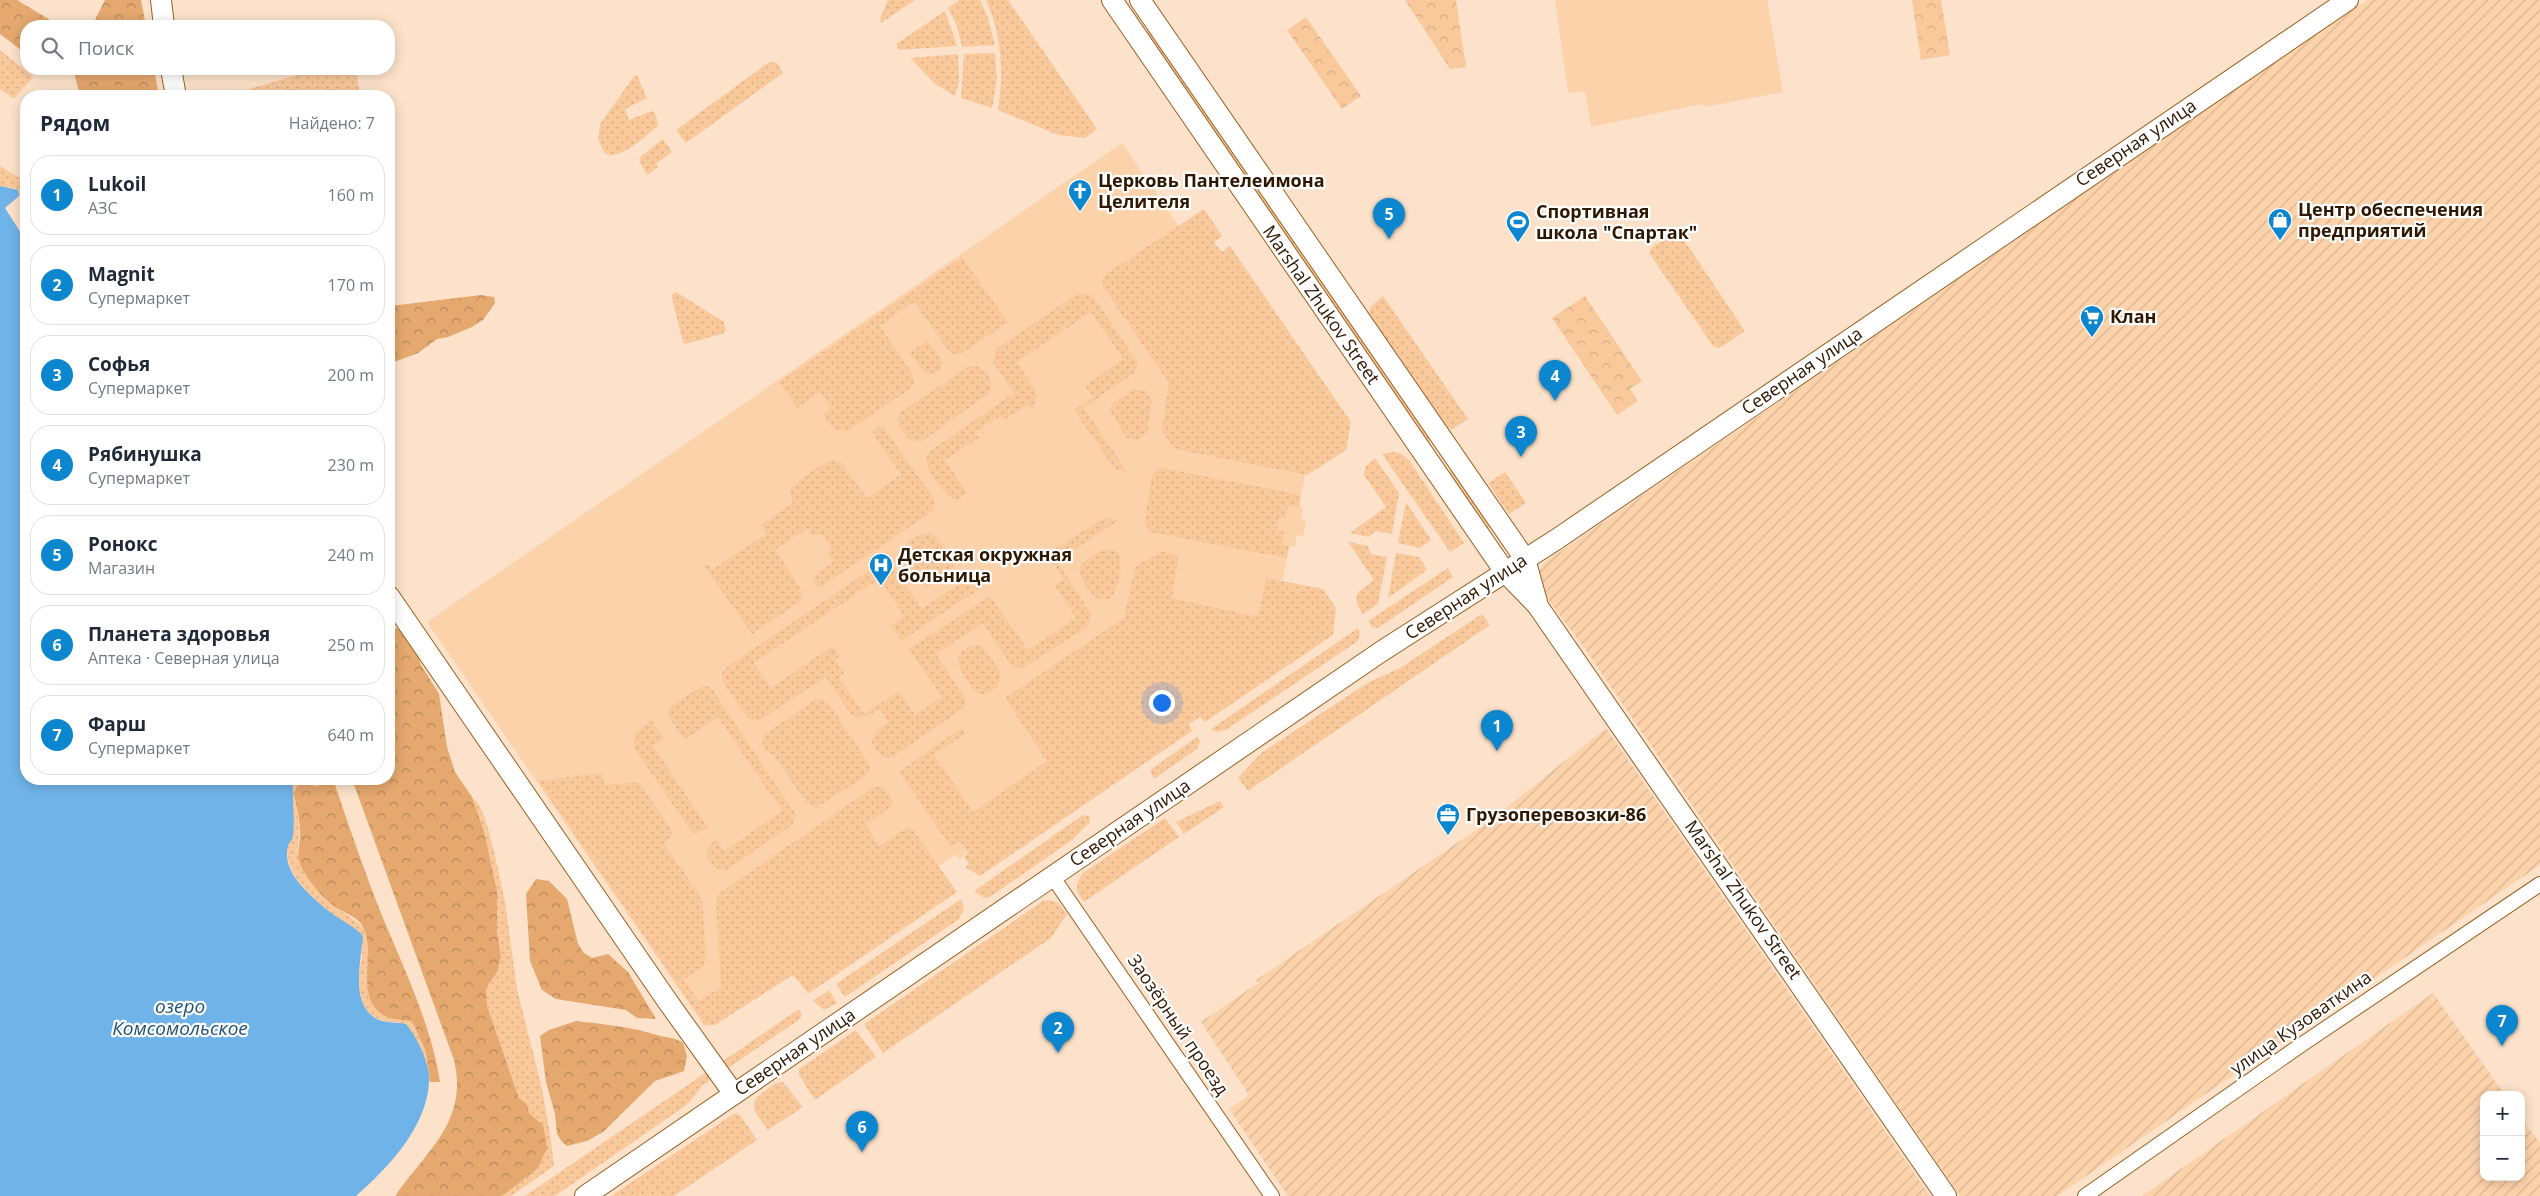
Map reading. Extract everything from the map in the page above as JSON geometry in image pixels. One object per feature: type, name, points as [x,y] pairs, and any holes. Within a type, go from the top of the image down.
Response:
[{"type":"main road","points":[[161,0],[163,20]]},
{"type":"main road","name":"Marshal Zhukov Street","points":[[1112,0],[1505,572],[1538,604],[1946,1196]]},
{"type":"main road","name":"Marshal Zhukov Street","points":[[1140,0],[1524,559],[1538,604]]},
{"type":"main road","name":"Северная улица","points":[[585,1196],[1382,651],[1505,572],[2348,0]]},
{"type":"main road","points":[[172,75],[175,90]]},
{"type":"main road","points":[[1432,466],[1451,453]]},
{"type":"main road","points":[[395,605],[668,1002],[734,1094]]},
{"type":"street","name":"Заозёрный проезд","points":[[1052,876],[1272,1196]]},
{"type":"street","name":"улица Кузоваткина","points":[[2085,1196],[2301,1045],[2540,884]]},
{"type":"shaded area","points":[[1555,0],[1767,0],[1783,92],[1705,107],[1701,104],[1591,127],[1585,91],[1568,93]]},
{"type":"shaded area","points":[[2367,0],[2540,0],[2540,865],[2057,1196],[1960,1196],[1583,646],[1541,590],[1538,571],[1545,562]]},
{"type":"shaded area","name":"Детская окружная больница","points":[[1122,143],[1336,457],[1305,475],[1299,507],[1303,508],[1301,520],[1306,521],[1303,536],[1297,535],[1295,547],[1289,546],[1280,595],[1297,622],[964,849],[967,853],[959,859],[955,855],[705,1027],[427,622]]},
{"type":"shaded area","points":[[1606,728],[1930,1196],[1288,1196],[1229,1109],[1249,1095],[1201,1022],[1258,983],[1256,980],[1492,819]]},
{"type":"shaded area","points":[[2433,993],[2502,1091],[2480,1091],[2480,1181],[2525,1181],[2525,1123],[2540,1143],[2540,1196],[2142,1196]]},
{"type":"green space","points":[[0,0],[17,0],[50,20],[20,20],[20,49],[0,34]]},
{"type":"green space","points":[[105,0],[141,0],[145,20],[95,20]]},
{"type":"green space","points":[[888,0],[915,0],[881,23],[880,19]]},
{"type":"green space","points":[[959,0],[980,0],[988,18],[995,45],[962,47],[957,26],[948,8]]},
{"type":"green space","points":[[986,0],[1008,0],[1097,129],[1085,138],[1058,135],[998,110],[1001,82],[1000,54],[995,27]]},
{"type":"green space","points":[[1405,0],[1456,0],[1466,67],[1450,69]]},
{"type":"green space","points":[[1912,0],[1941,0],[1950,55],[1921,60]]},
{"type":"green space","points":[[945,11],[957,46],[899,50],[896,44]]},
{"type":"green space","points":[[1306,17],[1361,96],[1342,109],[1287,30]]},
{"type":"green space","points":[[1150,29],[1431,440],[1427,443],[1146,32]]},
{"type":"green space","points":[[0,50],[20,66],[20,75],[31,75],[33,77],[14,99],[0,89]]},
{"type":"green space","points":[[995,53],[997,79],[992,108],[961,98],[964,54]]},
{"type":"green space","points":[[958,54],[959,82],[955,96],[935,84],[910,58]]},
{"type":"green space","points":[[769,62],[777,63],[783,73],[686,143],[676,130]]},
{"type":"green space","points":[[75,75],[155,75],[158,90],[78,90]]},
{"type":"green space","points":[[298,75],[356,75],[359,90],[249,90]]},
{"type":"green space","points":[[635,75],[637,75],[647,98],[625,109],[629,120],[652,111],[656,115],[658,126],[640,141],[619,154],[605,154],[598,139],[600,124]]},
{"type":"green space","points":[[663,139],[672,152],[656,164],[658,167],[647,175],[639,160],[641,156]]},
{"type":"green space","points":[[0,166],[20,178],[20,195],[18,189],[0,186]]},
{"type":"green space","points":[[1204,209],[1222,236],[1214,242],[1222,252],[1230,246],[1351,422],[1346,450],[1307,475],[1174,449],[1163,432],[1162,427],[1169,383],[1103,287],[1102,279],[1106,274]]},
{"type":"green space","points":[[1674,232],[1680,234],[1745,331],[1720,348],[1713,346],[1649,253],[1651,248]]},
{"type":"green space","points":[[962,257],[1008,322],[964,352],[955,355],[948,350],[914,302],[880,326],[913,375],[914,383],[910,389],[846,432],[834,429],[823,414],[831,408],[820,392],[797,408],[779,382]]},
{"type":"green space","points":[[676,292],[724,322],[726,331],[722,334],[685,344],[671,295]]},
{"type":"green space","points":[[1085,293],[1094,297],[1137,362],[1137,369],[1133,374],[1084,408],[1127,472],[1115,469],[1074,410],[1093,397],[1085,386],[1123,359],[1091,312],[1017,362],[1037,393],[1035,406],[1031,409],[1028,405],[1004,420],[1001,416],[975,432],[979,438],[945,460],[967,493],[957,500],[952,498],[937,483],[929,470],[926,459],[930,451],[1014,393],[993,362],[996,349],[1077,294]]},
{"type":"green space","points":[[481,295],[494,297],[495,303],[483,320],[472,327],[448,337],[437,339],[418,353],[395,362],[395,305]]},
{"type":"green space","points":[[1383,296],[1468,419],[1451,430],[1429,408],[1368,317],[1370,307]]},
{"type":"green space","points":[[1585,296],[1642,381],[1630,389],[1638,401],[1617,415],[1552,318]]},
{"type":"green space","points":[[928,340],[942,362],[940,370],[929,375],[923,372],[910,352]]},
{"type":"green space","points":[[974,366],[982,369],[988,376],[991,384],[990,393],[921,442],[910,440],[898,423],[901,412],[968,367]]},
{"type":"green space","points":[[1134,389],[1146,391],[1152,400],[1147,433],[1136,441],[1127,438],[1109,410],[1113,403]]},
{"type":"green space","points":[[878,427],[884,428],[933,497],[935,504],[933,511],[821,587],[816,587],[813,584],[814,577],[833,562],[827,553],[832,550],[820,533],[814,536],[808,528],[775,550],[800,587],[803,596],[800,602],[752,634],[704,566],[708,564],[712,570],[766,534],[761,525],[793,503],[790,492],[796,483],[830,461],[835,460],[842,463],[867,498],[901,474],[874,436],[873,431]]},
{"type":"green space","points":[[1400,453],[1409,460],[1464,543],[1450,552],[1382,454]]},
{"type":"green space","points":[[1375,458],[1399,493],[1392,534],[1375,531],[1369,537],[1350,533],[1386,507],[1364,475],[1365,467]]},
{"type":"green space","points":[[1163,468],[1301,495],[1299,507],[1288,505],[1286,518],[1279,517],[1277,530],[1284,532],[1282,544],[1289,546],[1287,558],[1149,532],[1145,519],[1152,476],[1155,471]]},
{"type":"green space","points":[[1452,470],[1491,526],[1485,530],[1446,474]]},
{"type":"green space","points":[[1505,472],[1526,503],[1509,514],[1488,483]]},
{"type":"green space","points":[[1406,502],[1431,540],[1420,548],[1398,543]]},
{"type":"green space","points":[[1104,518],[1119,520],[1057,561],[1091,614],[1090,623],[1086,628],[1021,669],[1011,665],[983,623],[936,654],[965,698],[965,707],[893,757],[882,756],[875,749],[872,742],[876,731],[888,722],[880,709],[862,717],[851,714],[826,677],[759,721],[748,718],[723,682],[722,673],[727,667],[880,563],[889,562],[922,609],[975,573],[984,586],[901,641],[891,625],[904,616],[879,579],[754,663],[771,688],[833,646],[840,656],[835,660],[844,673],[839,678],[864,714],[899,691],[915,715],[942,697],[909,649],[990,596],[1028,650],[1076,618],[1055,585],[1064,579],[1047,554]]},
{"type":"green space","points":[[930,532],[947,550],[953,565],[948,575],[936,584],[927,587],[919,582],[910,572],[903,560],[901,551],[909,542]]},
{"type":"green space","points":[[1348,542],[1368,546],[1371,554],[1387,557],[1378,604],[1363,614],[1356,598],[1360,591],[1374,580]]},
{"type":"green space","points":[[1112,549],[1118,553],[1120,558],[1120,577],[1113,595],[1109,599],[1099,599],[1086,586],[1079,569],[1093,555],[1103,550]]},
{"type":"green space","points":[[1163,551],[1177,555],[1178,561],[1172,598],[1258,617],[1266,578],[1323,589],[1336,608],[1333,635],[1205,722],[1200,717],[1189,724],[1192,731],[980,876],[965,867],[969,864],[964,857],[968,853],[960,842],[951,847],[899,772],[961,728],[965,734],[934,755],[973,812],[1047,761],[1005,698],[1124,618],[1135,569],[1139,564]]},
{"type":"green space","points":[[1396,553],[1419,557],[1427,570],[1388,598]]},
{"type":"green space","points":[[1448,568],[1453,577],[1378,628],[1372,627],[1368,621]]},
{"type":"green space","points":[[1482,614],[1490,625],[1248,791],[1238,778],[1261,753],[1369,682],[1400,668]]},
{"type":"green space","points":[[395,628],[397,628],[414,645],[421,665],[439,694],[447,747],[455,772],[472,797],[484,831],[497,891],[497,932],[501,957],[497,972],[486,988],[487,1006],[519,1098],[527,1104],[529,1113],[543,1125],[547,1148],[538,1168],[501,1196],[395,1196],[442,1134],[450,1118],[455,1101],[457,1082],[454,1060],[354,785],[395,785]]},
{"type":"green space","points":[[1358,628],[1360,633],[1358,641],[1226,730],[1216,732],[1211,729]]},
{"type":"green space","points":[[977,644],[997,666],[1000,675],[995,689],[984,694],[973,689],[958,663],[958,658],[963,651]]},
{"type":"green space","points":[[704,685],[712,689],[796,815],[792,825],[725,871],[715,867],[707,854],[706,850],[716,839],[724,851],[782,811],[718,717],[684,740],[669,717],[668,710],[670,706]]},
{"type":"green space","points":[[820,699],[829,704],[868,762],[870,769],[866,776],[816,808],[807,804],[774,755],[765,751],[762,744],[764,735],[769,731]]},
{"type":"green space","points":[[651,720],[664,739],[653,746],[708,828],[695,834],[691,831],[634,748],[634,734]]},
{"type":"green space","points":[[1197,737],[1200,741],[1197,749],[1154,779],[1150,770]]},
{"type":"green space","points":[[602,773],[604,785],[639,782],[672,831],[672,834],[664,844],[702,898],[706,959],[704,965],[684,980],[699,1001],[721,987],[716,906],[718,894],[874,787],[885,789],[890,795],[892,802],[892,806],[866,825],[879,846],[907,828],[913,830],[957,892],[808,994],[795,977],[791,976],[715,1025],[705,1025],[538,781]]},
{"type":"green space","points":[[293,785],[310,785],[293,794],[299,823],[297,852],[334,906],[364,927],[367,940],[368,986],[396,1019],[412,1021],[426,1052],[430,1082],[425,1064],[398,1022],[379,1019],[367,1010],[363,1003],[359,986],[362,949],[357,930],[326,909],[306,891],[291,870],[287,842]]},
{"type":"green space","points":[[299,785],[319,787],[319,785],[335,785],[375,898],[420,1008],[432,1044],[440,1082],[430,1082],[426,1052],[412,1021],[386,1017],[375,1007],[370,997],[367,975],[367,939],[362,925],[355,918],[325,899],[310,882],[301,867],[298,854],[299,820],[293,794]]},
{"type":"green space","points":[[472,797],[478,803],[485,818],[494,851],[505,902],[517,989],[541,1084],[554,1166],[511,1196],[501,1196],[538,1168],[543,1125],[529,1113],[527,1104],[519,1098],[487,1006],[486,988],[501,957],[497,932],[497,891],[484,831]]},
{"type":"green space","points":[[1220,801],[1224,807],[1184,834],[1176,822]]},
{"type":"green space","points":[[1083,815],[1089,816],[1090,822],[1072,840],[990,897],[984,898],[974,891]]},
{"type":"green space","points":[[1165,818],[1179,837],[1084,902],[1077,888],[1078,881],[1083,873]]},
{"type":"green space","points":[[536,879],[549,881],[567,899],[578,944],[584,953],[592,958],[608,954],[628,972],[656,1019],[637,1018],[626,1010],[556,999],[542,990],[530,961],[526,894]]},
{"type":"green space","points":[[961,899],[964,909],[959,919],[845,997],[836,984]]},
{"type":"green space","points":[[1049,900],[1058,903],[1067,914],[1051,938],[883,1053],[864,1024],[1043,901]]},
{"type":"green space","points":[[829,990],[837,1003],[824,1010],[813,1001]]},
{"type":"green space","points":[[799,1009],[802,1015],[800,1019],[702,1086],[688,1104],[555,1196],[525,1196]]},
{"type":"green space","points":[[576,1021],[627,1028],[680,1041],[683,1043],[687,1056],[684,1071],[655,1081],[603,1132],[587,1141],[567,1146],[557,1134],[555,1114],[546,1082],[540,1036],[549,1030]]},
{"type":"green space","points":[[856,1030],[876,1057],[815,1100],[799,1075],[799,1069]]},
{"type":"green space","points":[[783,1082],[803,1107],[768,1130],[754,1110],[755,1101],[771,1086]]},
{"type":"green space","points":[[735,1113],[740,1115],[757,1140],[674,1196],[611,1196]]},
{"type":"water","name":"озеро Комсомольское","points":[[0,186],[18,190],[19,196],[5,208],[20,232],[20,785],[293,785],[293,836],[288,846],[287,856],[292,873],[298,882],[319,903],[363,936],[359,982],[360,994],[364,1005],[379,1020],[406,1024],[415,1036],[426,1060],[429,1083],[421,1116],[413,1131],[392,1160],[356,1196],[0,1196]]},
{"type":"place","name":"Церковь Пантелеимона Целителя","points":[[1080,212]]},
{"type":"place","name":"Ронокс","points":[[1389,239]]},
{"type":"place","name":"Центр обеспечения предприятий","points":[[2280,241]]},
{"type":"place","name":"Спортивная школа \"Спартак\"","points":[[1518,243]]},
{"type":"place","name":"Клан","points":[[2092,338]]},
{"type":"place","name":"Рябинушка","points":[[1555,401]]},
{"type":"place","name":"Софья","points":[[1521,457]]},
{"type":"place","name":"Детская окружная больница","points":[[881,586]]},
{"type":"place","name":"Lukoil","points":[[1497,751]]},
{"type":"place","name":"Грузоперевозки-86","points":[[1448,836]]},
{"type":"place","name":"Фарш","points":[[2502,1046]]},
{"type":"place","name":"Magnit","points":[[1058,1053]]},
{"type":"place","name":"Планета здоровья","points":[[862,1152]]}]
